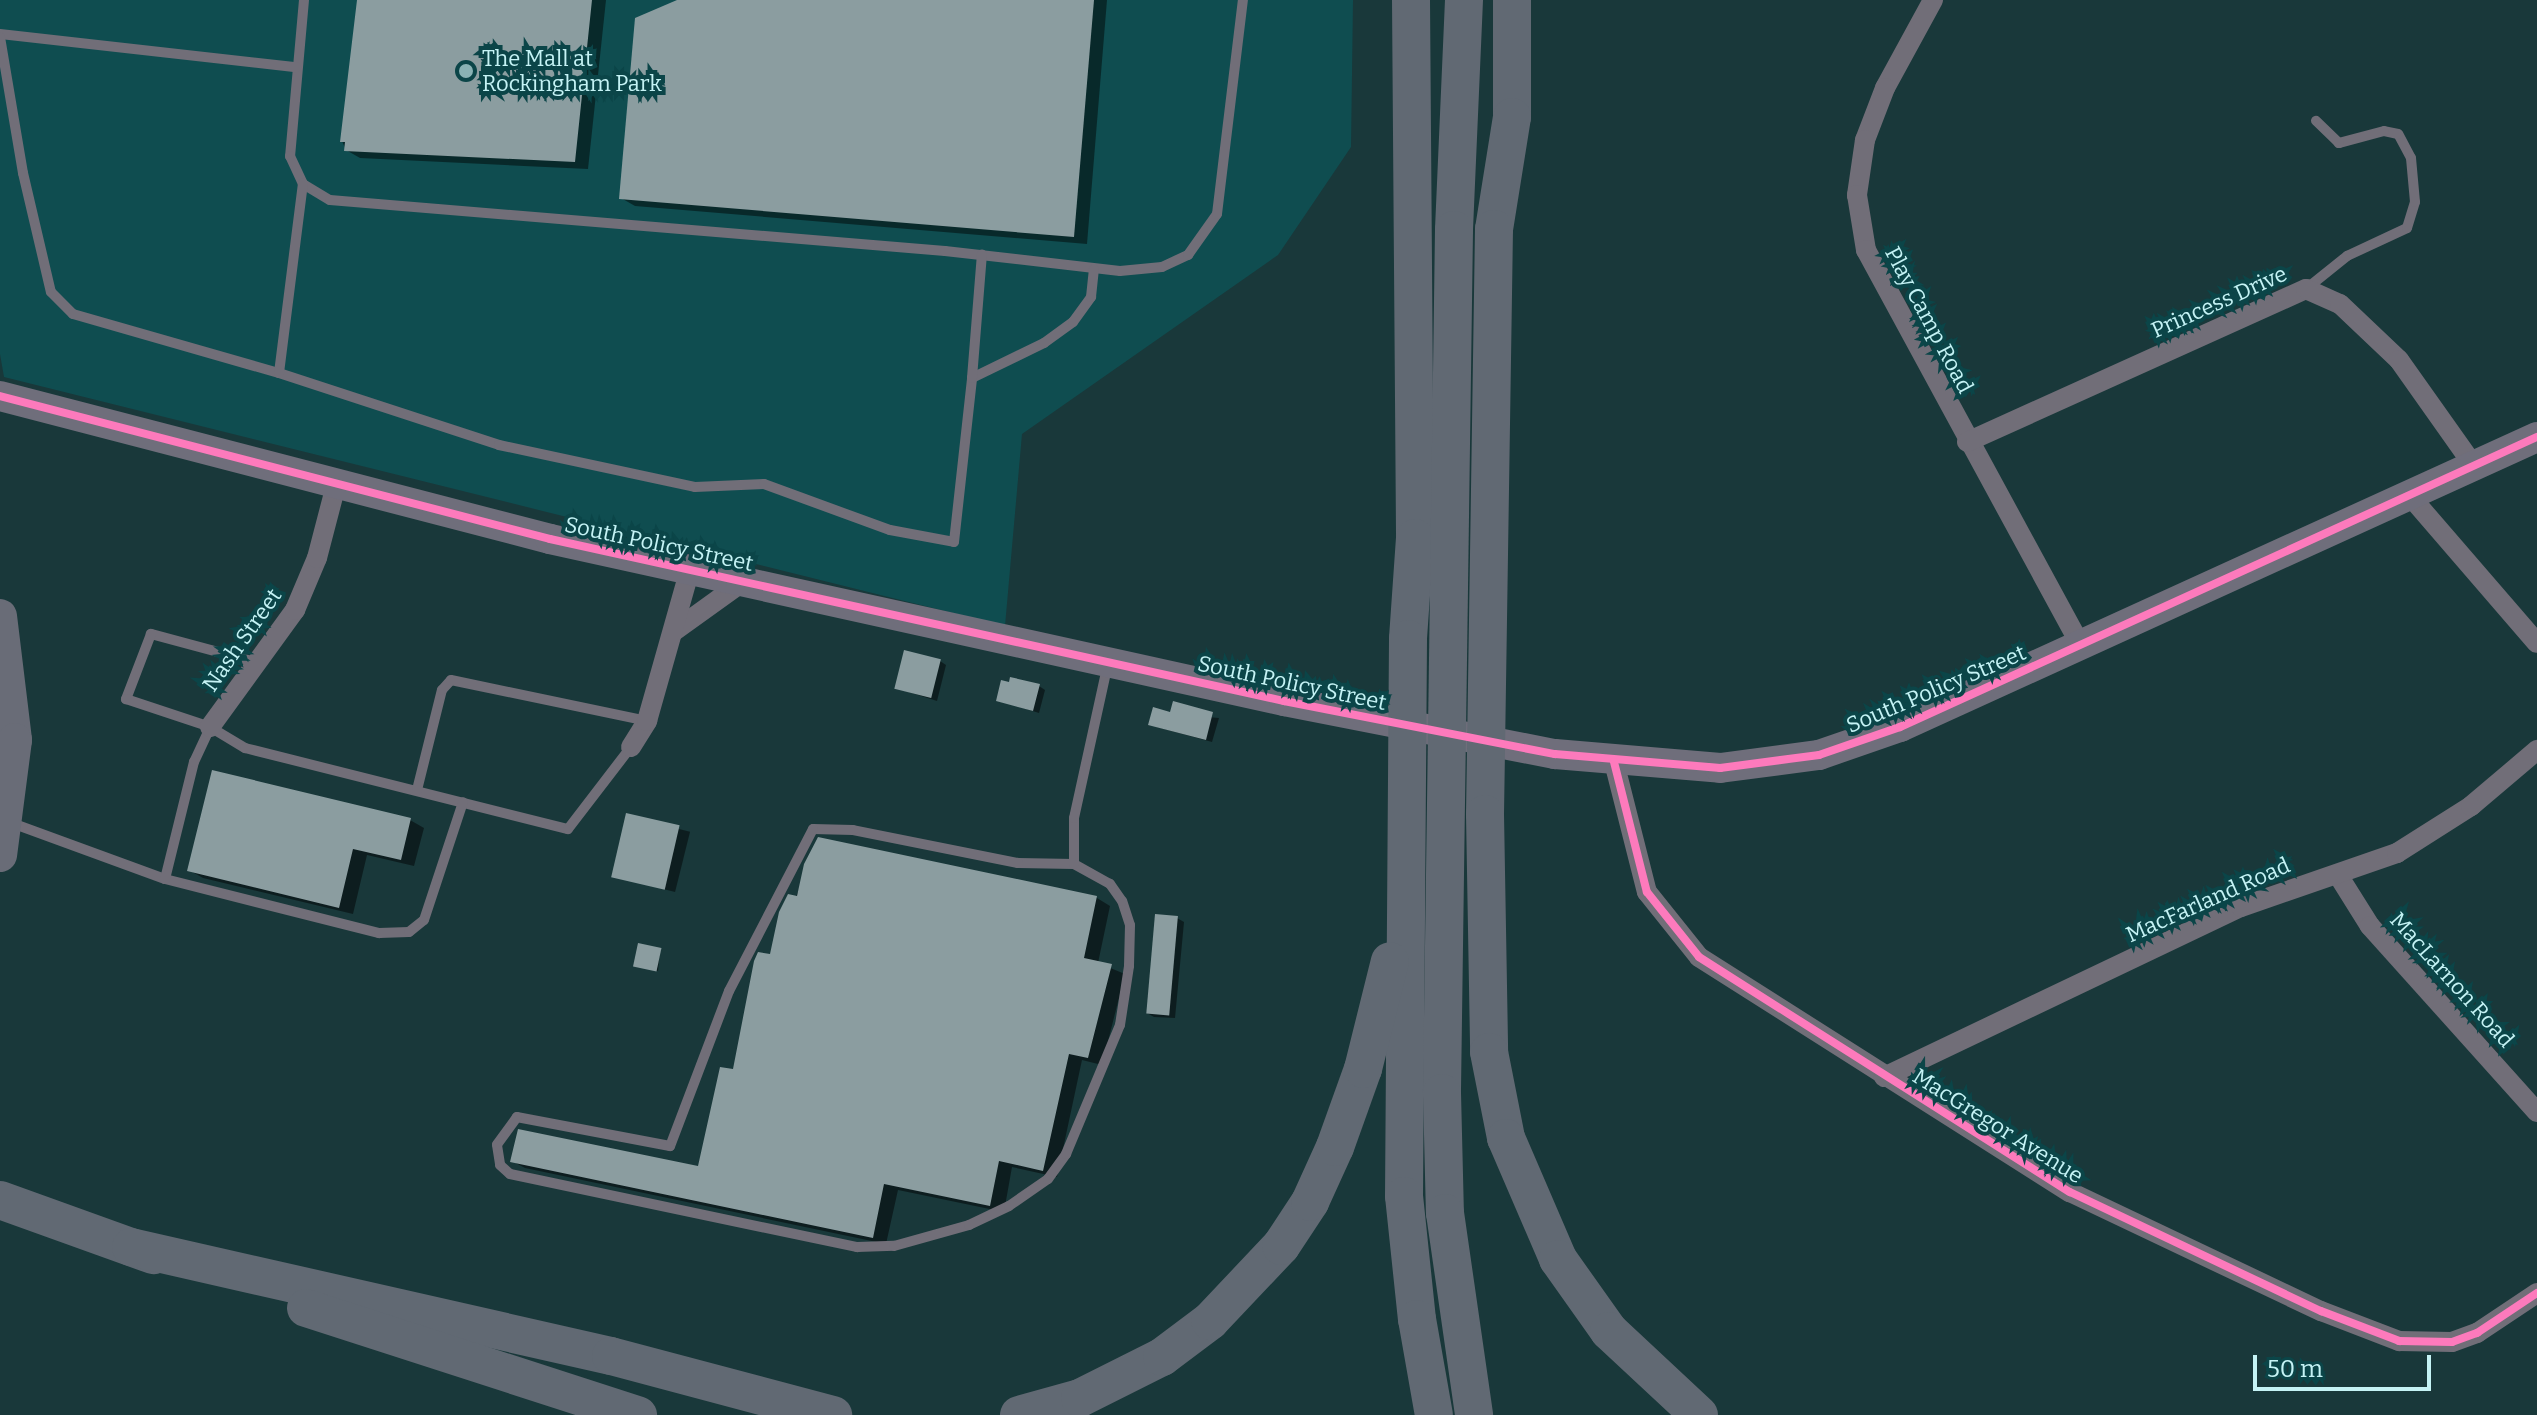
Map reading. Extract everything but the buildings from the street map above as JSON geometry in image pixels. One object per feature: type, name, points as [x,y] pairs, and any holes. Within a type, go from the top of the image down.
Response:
[{"type":"highway","points":[[1411,0],[1415,538],[1408,639],[1404,1196],[1434,1415]]},
{"type":"highway","points":[[1464,0],[1454,230],[1444,805],[1445,1213],[1474,1415]]},
{"type":"highway","points":[[1512,0],[1512,117],[1494,229],[1485,814],[1489,1052],[1520,1180],[1558,1259],[1591,1308],[1638,1363],[1699,1415]]},
{"type":"highway","points":[[1464,54],[1494,229]]},
{"type":"highway","points":[[1019,1415],[1080,1398],[1162,1357],[1210,1321],[1281,1246],[1310,1202],[1335,1147],[1363,1069],[1405,904]]},
{"type":"highway","points":[[0,1200],[131,1247],[638,1415]]},
{"type":"highway","points":[[131,1247],[611,1356],[833,1415]]},
{"type":"main road","points":[[0,616],[15,740],[0,855]]},
{"type":"street","name":"Play Camp Road","points":[[1933,0],[1873,113],[1857,195],[1875,276],[2081,646]]},
{"type":"street","name":"Princess Drive","points":[[1967,442],[2306,289],[2340,304],[2399,360],[2474,466]]},
{"type":"street","name":"South Policy Street","points":[[0,396],[336,485],[690,569],[1109,662],[1614,762],[1720,768],[1819,755],[1900,727],[2537,437]]},
{"type":"street","name":"Nash Street","points":[[210,727],[295,610],[307,585],[336,485]]},
{"type":"street","points":[[2410,496],[2537,643]]},
{"type":"street","points":[[631,747],[647,721],[690,569]]},
{"type":"street","points":[[673,632],[744,581]]},
{"type":"street","name":"MacFarland Road","points":[[1884,1077],[2241,907],[2370,866],[2431,835],[2537,750]]},
{"type":"street","name":"MacGregor Avenue","points":[[1614,762],[1637,865],[1647,892],[1679,937],[1720,974],[2118,1219],[2372,1332],[2426,1345],[2452,1342],[2477,1333],[2537,1293]]},
{"type":"street","name":"MacLarnon Road","points":[[2338,875],[2370,926],[2537,1112]]},
{"type":"lane","points":[[279,373],[303,184],[290,156],[304,0]]},
{"type":"lane","points":[[303,184],[330,200],[385,207],[982,254],[1094,269],[1162,267],[1188,255],[1212,224],[1221,192],[1243,0]]},
{"type":"lane","points":[[296,67],[0,36],[33,216],[51,292],[61,306],[89,321],[279,373],[499,445],[695,487],[764,484],[866,524],[954,542],[982,254]]},
{"type":"lane","points":[[2306,289],[2323,270],[2407,228],[2415,202],[2411,158],[2398,134],[2384,131],[2339,143],[2316,121]]},
{"type":"lane","points":[[972,378],[1044,343],[1073,322],[1091,297],[1094,269]]},
{"type":"lane","points":[[255,662],[151,634],[126,699],[210,727],[245,748],[568,829],[631,747]]},
{"type":"lane","points":[[1074,864],[1074,818],[1109,662]]},
{"type":"lane","points":[[417,790],[442,690],[451,680],[647,721]]},
{"type":"lane","points":[[165,879],[194,762],[210,727]]},
{"type":"lane","points":[[4,820],[165,879],[379,933],[409,932],[424,920],[463,802]]},
{"type":"lane","points":[[813,829],[853,830],[1018,863],[1074,864],[1110,884],[1130,925],[1120,1025],[1066,1154],[1048,1179],[1009,1206],[969,1225],[894,1246],[857,1247],[510,1174],[500,1165],[497,1145],[517,1117],[670,1146],[729,991],[813,829]]},
{"type":"shaded area","name":"The Mall at Rockingham Park","points":[[0,0],[1353,0],[1351,147],[1278,255],[1022,434],[1005,626],[4,377],[0,354]]},
{"type":"cycle path","points":[[0,396],[550,539],[1284,701],[1555,754],[1720,768],[1819,755],[1900,727],[2537,437]]},
{"type":"cycle path","points":[[1614,762],[1647,892],[1699,957],[2070,1192],[2321,1311],[2399,1341],[2452,1342],[2477,1333],[2537,1293]]},
{"type":"place","name":"The Mall at Rockingham Park","points":[[466,71]]}]
